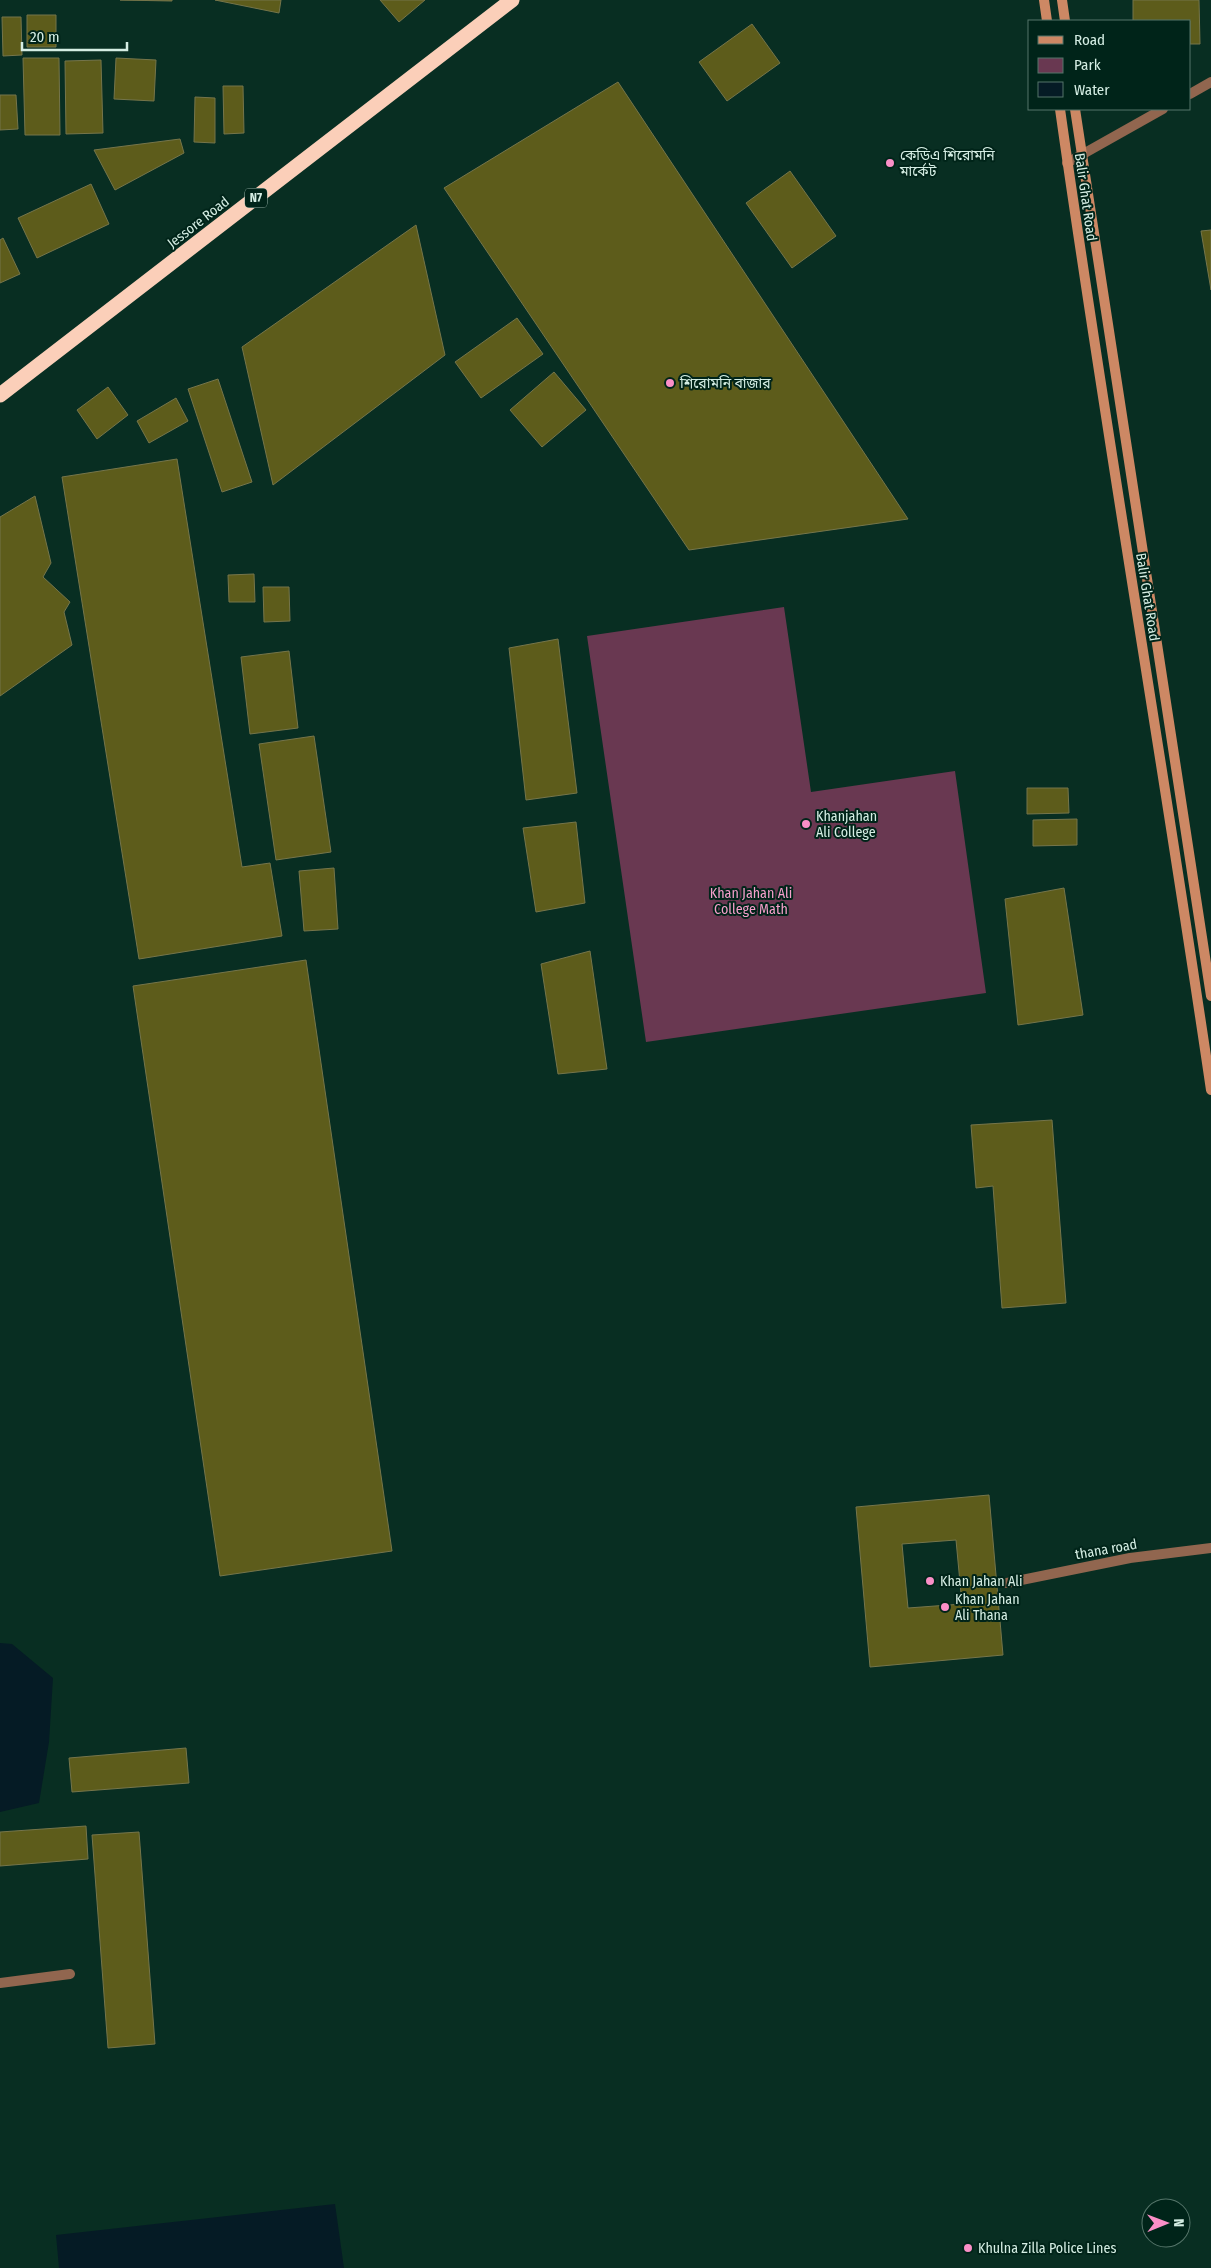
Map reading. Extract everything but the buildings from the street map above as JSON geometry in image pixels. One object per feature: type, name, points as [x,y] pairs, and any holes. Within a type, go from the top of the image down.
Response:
[{"type":"highway","name":"Jessore Road","points":[[0,396],[512,0]]},
{"type":"street","points":[[1044,0],[1047,20]]},
{"type":"street","points":[[1062,0],[1065,20]]},
{"type":"street","points":[[1191,93],[1211,82]]},
{"type":"street","name":"Balir Ghat Road","points":[[1060,110],[1097,370],[1176,853],[1211,1090]]},
{"type":"street","name":"Balir Ghat Road","points":[[1075,110],[1211,996]]},
{"type":"street","points":[[1067,163],[1161,110]]},
{"type":"street","name":"thana road","points":[[1007,1583],[1130,1558],[1211,1548]]},
{"type":"street","points":[[0,1983],[70,1974]]},
{"type":"green space","name":"Khan Jahan Ali College Math","points":[[784,607],[811,792],[955,771],[986,993],[646,1042],[587,636]]},
{"type":"water","points":[[0,1643],[12,1644],[53,1678],[49,1742],[39,1803],[0,1812]]},
{"type":"water","points":[[335,2204],[344,2268],[59,2268],[56,2235]]},
{"type":"place","name":"কেডিএ শিরোমনি মার্কেট","points":[[890,163]]},
{"type":"place","name":"শিরোমনি বাজার","points":[[670,383]]},
{"type":"place","name":"Khanjahan Ali College","points":[[806,824]]},
{"type":"place","name":"Khan Jahan Ali","points":[[930,1581]]},
{"type":"place","name":"Khan Jahan Ali Thana","points":[[945,1607]]},
{"type":"place","name":"Khulna Zilla Police Lines","points":[[968,2248]]}]
